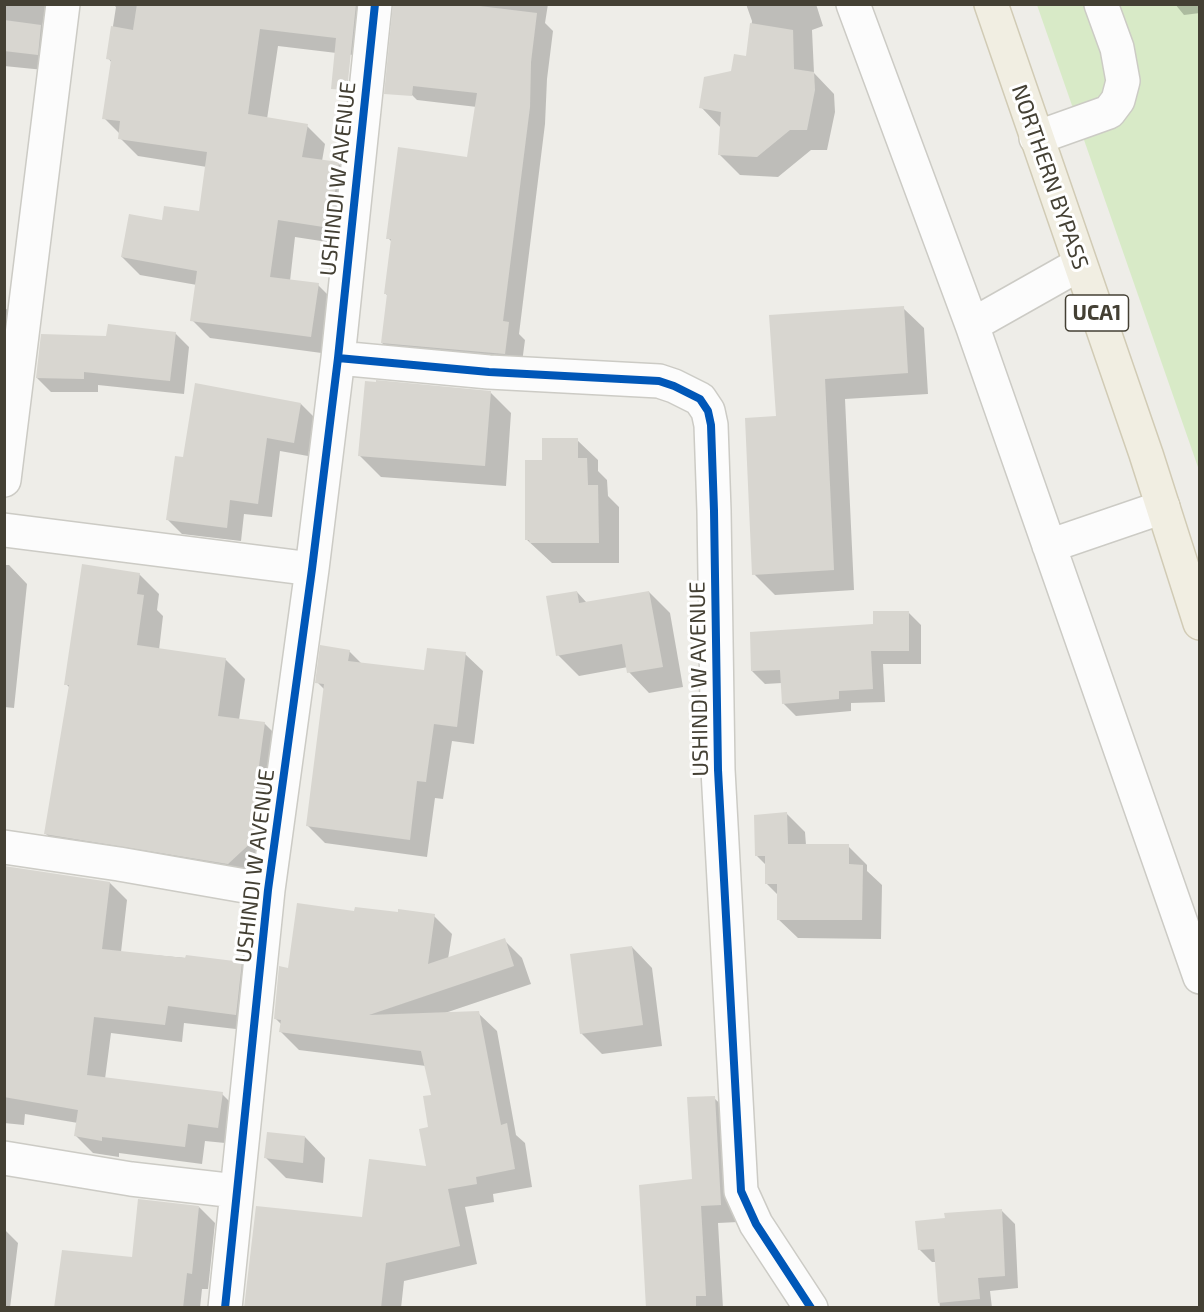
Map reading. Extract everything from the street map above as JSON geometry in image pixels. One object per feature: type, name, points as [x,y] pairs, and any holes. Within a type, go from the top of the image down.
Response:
[{"type":"main road","name":"NORTHERN BYPASS","points":[[991,4],[1163,507],[1200,623]]},
{"type":"street","points":[[4,480],[63,4]]},
{"type":"street","name":"USHINDI W AVENUE","points":[[225,1308],[268,890],[338,358],[375,4]]},
{"type":"street","points":[[853,4],[972,325],[1200,977]]},
{"type":"street","points":[[1036,138],[1109,112],[1118,100],[1123,81],[1117,48],[1101,4]]},
{"type":"street","points":[[972,325],[1080,264]]},
{"type":"street","name":"USHINDI W AVENUE","points":[[338,358],[489,372],[659,381],[700,399],[708,411],[711,425],[714,511],[718,770],[741,1191],[756,1224],[811,1308]]},
{"type":"street","points":[[1049,546],[1163,507]]},
{"type":"street","points":[[4,530],[312,569]]},
{"type":"street","points":[[4,847],[268,890]]},
{"type":"street","points":[[4,1158],[131,1179],[236,1191]]},
{"type":"green space","points":[[1037,5],[1199,5],[1199,470]]},
{"type":"building","points":[[137,4],[356,4],[347,90],[331,89],[336,38],[260,29],[248,114],[308,124],[302,157],[339,162],[330,228],[278,220],[270,277],[319,283],[311,337],[190,321],[197,271],[121,257],[129,214],[162,220],[164,206],[199,211],[207,152],[118,139],[120,121],[102,119],[111,60],[106,59],[111,26],[133,30]]},
{"type":"building","points":[[393,4],[463,4],[537,13],[531,62],[530,107],[503,321],[509,322],[505,354],[381,343],[391,239],[386,239],[398,147],[467,157],[477,93],[413,86],[412,96],[384,94]]},
{"type":"building","points":[[4,20],[41,25],[38,55],[4,51]]},
{"type":"building","points":[[750,23],[793,30],[794,69],[814,72],[815,90],[807,130],[790,130],[757,157],[718,155],[721,112],[699,108],[704,77],[731,71],[734,54],[746,56]]},
{"type":"building","points":[[904,306],[908,373],[825,379],[834,570],[752,575],[745,418],[776,416],[769,315]]},
{"type":"building","points":[[108,324],[176,332],[170,381],[84,372],[84,379],[36,378],[41,334],[106,336]]},
{"type":"building","points":[[376,380],[491,391],[485,466],[358,456],[365,381],[376,382]]},
{"type":"building","points":[[195,383],[301,403],[294,443],[267,438],[258,504],[230,500],[227,528],[166,520],[175,456],[183,457]]},
{"type":"building","points":[[542,438],[578,438],[578,458],[587,458],[588,485],[598,485],[599,543],[530,543],[529,540],[525,540],[525,460],[542,460]]},
{"type":"building","points":[[82,564],[140,573],[137,594],[144,595],[137,645],[226,658],[218,716],[265,722],[255,795],[262,796],[255,839],[228,864],[44,834],[69,685],[64,685]]},
{"type":"building","points":[[577,591],[579,603],[649,591],[663,667],[627,673],[622,644],[556,656],[546,596]]},
{"type":"building","points":[[873,611],[909,611],[909,651],[871,651],[873,689],[839,691],[839,699],[782,704],[780,670],[751,671],[750,632],[873,624]]},
{"type":"building","points":[[320,645],[350,650],[348,661],[424,670],[427,648],[466,652],[457,727],[434,724],[426,782],[417,781],[410,840],[306,826],[324,684],[315,683]]},
{"type":"building","points":[[787,812],[788,844],[849,844],[849,864],[863,865],[862,920],[777,920],[777,884],[765,884],[765,856],[755,856],[754,815]]},
{"type":"building","points":[[4,866],[110,882],[102,949],[242,962],[236,1015],[168,1006],[165,1025],[94,1017],[87,1075],[223,1092],[218,1128],[188,1124],[185,1147],[102,1137],[102,1141],[74,1136],[78,1110],[4,1097]]},
{"type":"building","points":[[297,903],[354,911],[355,907],[435,914],[428,964],[505,938],[514,966],[369,1015],[479,1011],[501,1125],[507,1123],[515,1169],[476,1177],[477,1184],[448,1189],[460,1246],[386,1263],[381,1308],[244,1308],[256,1206],[362,1217],[369,1159],[426,1166],[419,1129],[428,1127],[423,1096],[431,1095],[421,1051],[279,1032],[281,1020],[274,1019],[279,966],[288,968]]},
{"type":"building","points":[[632,946],[643,1025],[580,1034],[570,954]]},
{"type":"building","points":[[715,1096],[721,1205],[701,1206],[706,1296],[696,1296],[696,1308],[646,1308],[639,1185],[692,1179],[687,1097]]},
{"type":"building","points":[[267,1132],[305,1136],[303,1163],[264,1158]]},
{"type":"building","points":[[138,1199],[199,1206],[192,1274],[187,1273],[183,1308],[54,1308],[62,1250],[132,1257]]},
{"type":"building","points":[[1002,1209],[1005,1276],[978,1278],[980,1299],[938,1303],[934,1249],[918,1250],[915,1221],[945,1218],[944,1213]]},
{"type":"cycle path","points":[[225,1308],[268,890],[338,358],[375,4]]},
{"type":"cycle path","points":[[338,358],[489,372],[659,381],[700,399],[708,411],[711,425],[714,511],[718,770],[741,1191],[756,1224],[811,1308]]}]
